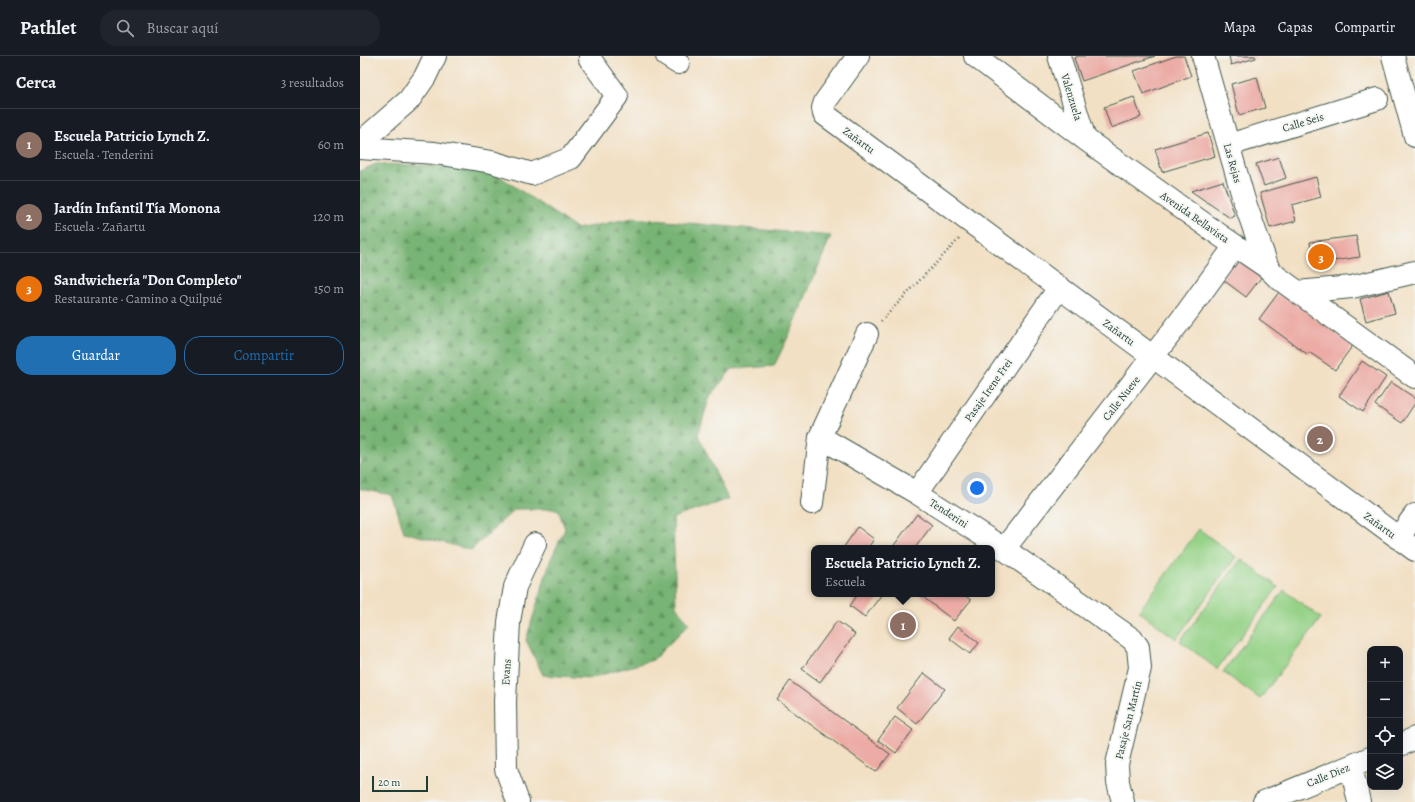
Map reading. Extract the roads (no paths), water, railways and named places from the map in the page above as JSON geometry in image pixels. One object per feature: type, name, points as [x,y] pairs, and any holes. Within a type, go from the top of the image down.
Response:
[{"type":"street","points":[[360,142],[408,100],[425,77],[435,56]]},
{"type":"street","points":[[360,148],[435,153],[492,162],[532,174],[571,158],[617,96],[590,59],[590,56]]},
{"type":"street","name":"Zañartu","points":[[858,56],[826,102],[823,108],[824,114],[1407,544]]},
{"type":"street","name":"Avenida Bellavista","points":[[974,56],[1085,139],[1268,268],[1277,277],[1415,377]]},
{"type":"street","name":"Valenzuela","points":[[1059,56],[1085,139]]},
{"type":"street","name":"Las Rejas","points":[[1203,56],[1244,200],[1268,268]]},
{"type":"street","points":[[1393,56],[1409,92],[1415,136]]},
{"type":"street","name":"Calle Seis","points":[[1228,145],[1377,99]]},
{"type":"street","name":"Calle Nueve","points":[[1004,549],[1153,357],[1235,246]]},
{"type":"street","points":[[1298,292],[1352,287],[1415,272]]},
{"type":"street","name":"Pasaje Irene Frei","points":[[917,493],[1059,288]]},
{"type":"street","points":[[812,503],[820,436],[868,334]]},
{"type":"street","name":"Tenderini","points":[[820,436],[917,493],[1004,549],[1132,639]]},
{"type":"street","points":[[1407,544],[1415,515]]},
{"type":"street","name":"Evans","points":[[518,802],[506,768],[505,701],[508,622],[515,587],[535,544]]},
{"type":"street","name":"Pasaje San Martín","points":[[1124,802],[1118,782],[1117,764],[1140,668],[1138,647],[1132,639]]},
{"type":"street","points":[[1403,744],[1415,738]]},
{"type":"street","points":[[1359,802],[1360,762]]},
{"type":"street","name":"Calle Diez","points":[[1264,802],[1360,762]]},
{"type":"place","name":"Sandwichería \"Don Completo\"","points":[[1321,257]]},
{"type":"place","name":"Jardín Infantil Tía Monona","points":[[1320,439]]},
{"type":"place","name":"Escuela Patricio Lynch Z.","points":[[903,625]]}]
